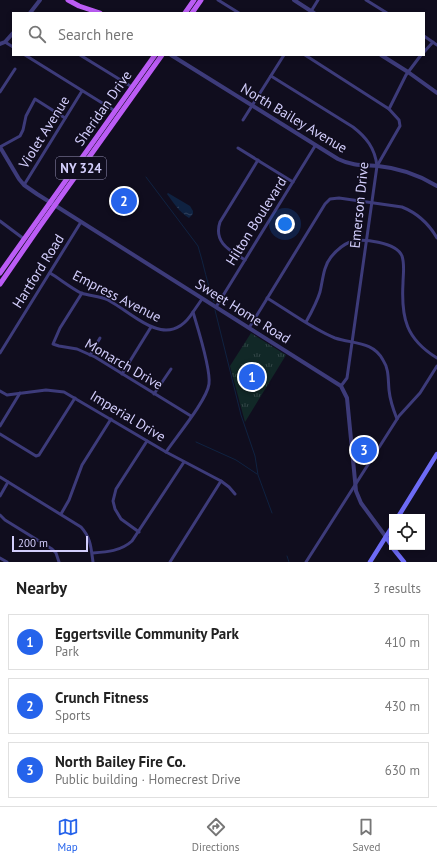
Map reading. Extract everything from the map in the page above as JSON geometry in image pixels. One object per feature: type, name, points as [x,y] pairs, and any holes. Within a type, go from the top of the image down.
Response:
[{"type":"main road","points":[[68,0],[79,6],[97,12]]},
{"type":"main road","points":[[186,12],[194,0]]},
{"type":"main road","points":[[193,12],[201,0]]},
{"type":"main road","name":"Sheridan Drive","points":[[118,112],[132,87],[154,56]]},
{"type":"main road","name":"Sheridan Drive","points":[[0,284],[52,204],[118,112],[161,56]]},
{"type":"main road","name":"Sheridan Drive","points":[[0,273],[24,239],[52,204]]},
{"type":"main road","points":[[400,514],[437,454]]},
{"type":"main road","points":[[370,562],[389,532]]},
{"type":"main road","points":[[386,537],[389,542]]},
{"type":"main road","points":[[394,550],[404,562]]},
{"type":"street","points":[[31,12],[40,0]]},
{"type":"street","points":[[218,0],[237,12]]},
{"type":"street","points":[[294,0],[312,12],[318,0]]},
{"type":"street","points":[[366,0],[385,12]]},
{"type":"street","points":[[0,44],[5,42],[12,34]]},
{"type":"street","points":[[425,37],[437,44]]},
{"type":"street","points":[[5,42],[12,46]]},
{"type":"street","points":[[425,51],[433,42]]},
{"type":"street","points":[[27,56],[118,112]]},
{"type":"street","points":[[82,56],[132,87]]},
{"type":"street","name":"North Bailey Avenue","points":[[173,56],[315,146],[344,162],[355,165],[376,166],[402,170],[437,186]]},
{"type":"street","points":[[243,120],[283,56]]},
{"type":"street","points":[[307,56],[389,109],[399,120],[400,126],[376,166]]},
{"type":"street","points":[[383,56],[437,93]]},
{"type":"street","points":[[389,109],[408,72],[420,56]]},
{"type":"street","points":[[0,92],[15,69]]},
{"type":"street","name":"Emerson Drive","points":[[271,76],[348,124],[362,135],[374,152],[376,166],[347,378],[341,386]]},
{"type":"street","name":"Violet Avenue","points":[[24,184],[82,91]]},
{"type":"street","points":[[0,147],[20,136],[26,116],[35,99],[65,118]]},
{"type":"street","name":"Hilton Boulevard","points":[[216,307],[315,146]]},
{"type":"street","name":"Sweet Home Road","points":[[0,147],[19,179],[52,204],[341,386]]},
{"type":"street","points":[[238,148],[293,182]]},
{"type":"street","points":[[245,260],[224,246],[219,236],[218,229],[220,222],[258,160]]},
{"type":"street","points":[[249,328],[327,201],[333,198],[397,206],[411,211],[427,224],[437,238]]},
{"type":"street","points":[[0,220],[24,239]]},
{"type":"street","name":"Hartford Road","points":[[0,352],[81,222]]},
{"type":"street","points":[[306,322],[319,294],[325,268],[331,257],[338,250],[348,243],[356,240],[392,246],[401,254],[404,266],[403,307],[406,323],[411,335],[418,344],[437,358]]},
{"type":"street","name":"Empress Avenue","points":[[50,273],[82,293],[106,300],[151,327],[161,330],[170,331],[185,323],[194,312],[202,298]]},
{"type":"street","name":"Monarch Drive","points":[[82,293],[60,328],[53,344],[77,349],[90,355],[191,416]]},
{"type":"street","points":[[267,298],[329,335],[352,342],[365,344],[380,354],[388,370],[391,403],[397,419]]},
{"type":"street","points":[[166,452],[206,392],[209,379],[194,312]]},
{"type":"street","points":[[122,374],[151,327]]},
{"type":"street","points":[[90,355],[100,338]]},
{"type":"street","points":[[306,562],[397,419],[420,392],[437,366]]},
{"type":"street","points":[[154,394],[171,369]]},
{"type":"street","points":[[341,386],[347,398],[355,485],[361,503],[386,537]]},
{"type":"street","name":"Imperial Drive","points":[[0,391],[7,395],[46,390],[64,392],[166,452],[221,481],[235,494]]},
{"type":"street","points":[[0,426],[20,393]]},
{"type":"street","points":[[0,434],[36,456],[39,455],[75,398]]},
{"type":"street","points":[[61,514],[69,500],[82,465],[111,419]]},
{"type":"street","points":[[139,532],[121,519],[116,512],[113,501],[116,489],[147,441]]},
{"type":"street","points":[[93,553],[120,549],[132,541],[184,462]]},
{"type":"street","points":[[0,477],[77,524],[84,530],[91,543],[93,562]]},
{"type":"street","points":[[170,562],[221,481]]},
{"type":"street","points":[[0,496],[8,482]]},
{"type":"street","points":[[0,515],[5,520],[52,549],[58,556],[59,562]]},
{"type":"street","points":[[0,558],[7,562]]},
{"type":"green space","points":[[251,333],[286,355],[245,422],[230,366]]},
{"type":"water","points":[[168,193],[190,206],[193,214],[189,218],[176,207],[167,194]]},
{"type":"waterway","points":[[146,177],[198,246],[214,302]]},
{"type":"waterway","points":[[215,310],[241,415],[255,456],[258,475],[272,513]]},
{"type":"waterway","points":[[196,442],[236,460],[257,474]]},
{"type":"waterway","points":[[287,556],[289,562]]},
{"type":"place","name":"Crunch Fitness","points":[[124,201]]},
{"type":"place","name":"Eggertsville Community Park","points":[[252,377]]},
{"type":"place","name":"North Bailey Fire Co.","points":[[364,450]]}]
